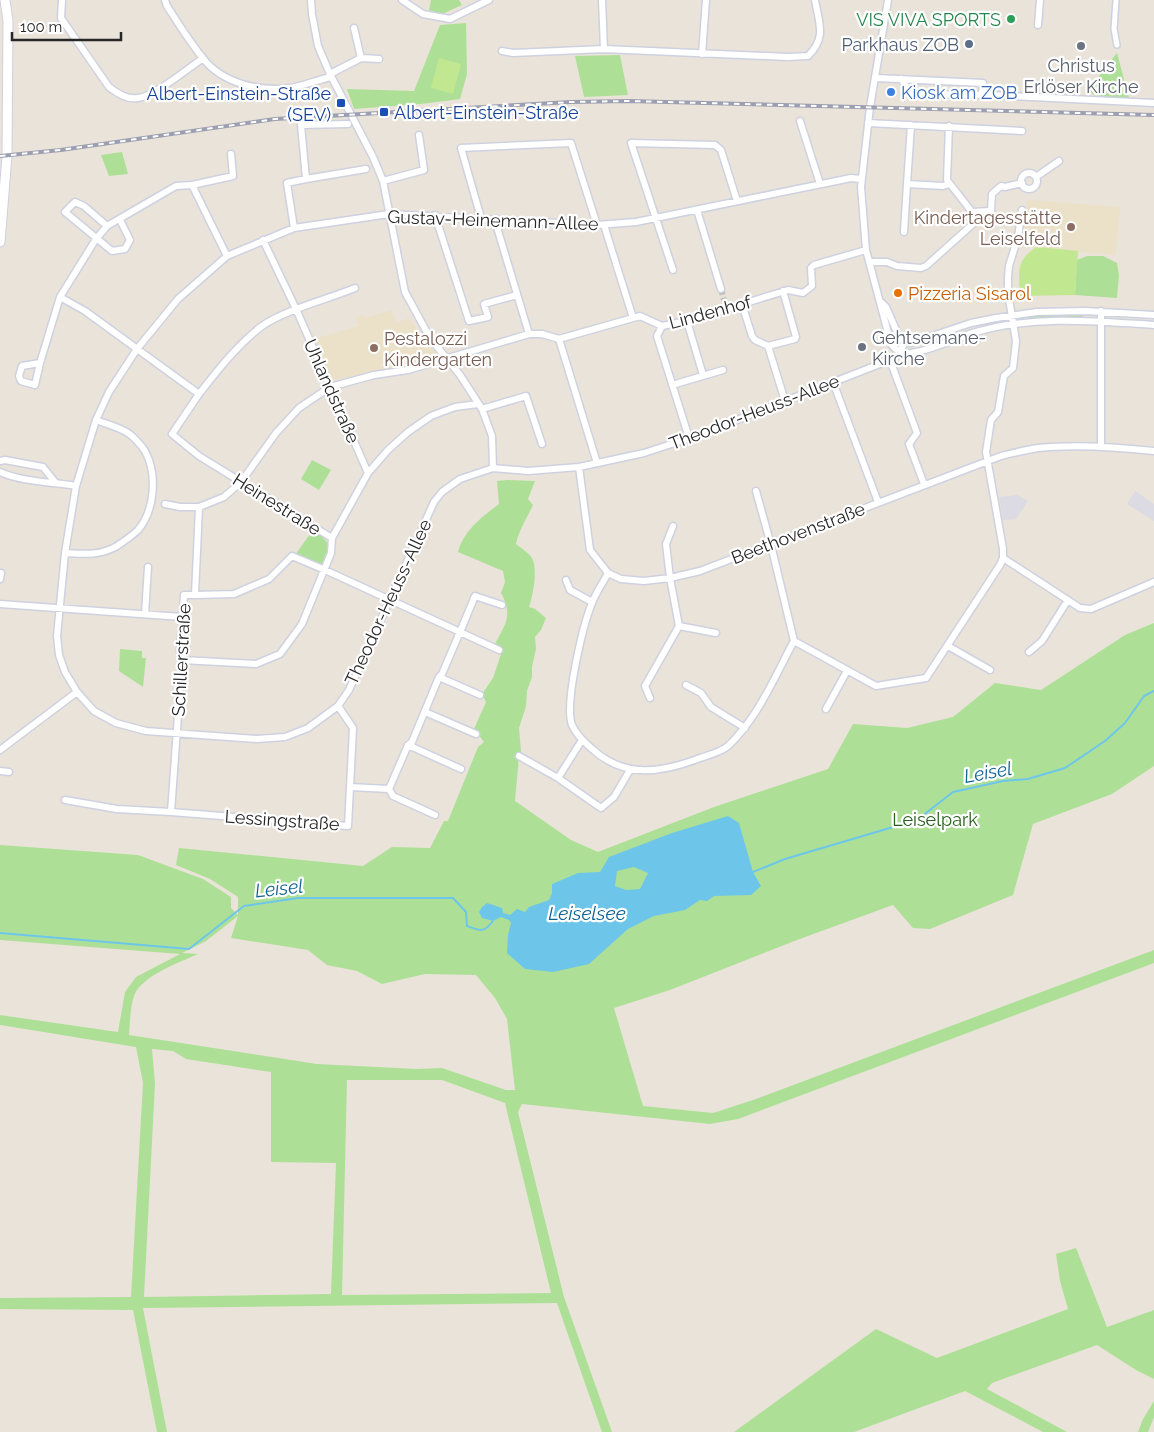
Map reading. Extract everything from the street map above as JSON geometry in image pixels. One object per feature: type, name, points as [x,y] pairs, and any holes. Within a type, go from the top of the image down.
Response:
[{"type":"main road","points":[[0,242],[7,156],[8,21],[6,0]]},
{"type":"street","points":[[62,0],[61,18],[65,25],[109,87],[118,94],[137,99],[152,93],[202,59]]},
{"type":"street","points":[[165,0],[202,59],[216,71],[239,83],[264,88],[290,88],[330,75],[361,58],[379,59]]},
{"type":"street","points":[[311,0],[318,46],[330,75],[373,157],[383,181],[404,292],[430,338],[460,375],[480,406],[492,436],[493,468]]},
{"type":"street","points":[[402,0],[423,14],[450,20],[489,0]]},
{"type":"street","points":[[602,0],[604,49]]},
{"type":"street","points":[[702,54],[706,0]]},
{"type":"street","points":[[502,51],[513,53],[604,49],[788,57],[808,56],[820,41],[815,0]]},
{"type":"street","points":[[888,0],[868,123],[862,179],[862,210],[866,250],[881,302],[889,340],[894,348],[900,352],[916,353],[975,332],[1013,324],[1052,321],[1154,325]]},
{"type":"street","points":[[1038,25],[1040,0]]},
{"type":"street","points":[[1116,0],[1114,30],[1117,45]]},
{"type":"street","points":[[354,28],[361,58]]},
{"type":"street","points":[[876,78],[983,83],[982,95]]},
{"type":"street","points":[[901,79],[912,94],[982,95],[1154,104]]},
{"type":"street","points":[[800,121],[820,184]]},
{"type":"street","points":[[868,123],[1022,131]]},
{"type":"street","points":[[306,179],[301,125],[348,124]]},
{"type":"street","points":[[904,232],[911,125]]},
{"type":"street","points":[[869,262],[887,262],[897,266],[921,268],[926,266],[974,223],[971,211],[949,184],[946,175],[948,126]]},
{"type":"street","points":[[383,181],[424,170],[419,135]]},
{"type":"street","points":[[481,218],[461,148],[571,143],[633,318]]},
{"type":"street","points":[[672,270],[631,143],[715,144],[721,150],[737,201]]},
{"type":"street","points":[[40,363],[60,297],[96,239],[107,226],[176,186],[192,185],[233,176],[231,154]]},
{"type":"street","points":[[1036,177],[1059,161]]},
{"type":"street","points":[[294,228],[287,184],[366,169]]},
{"type":"street","points":[[1027,174],[1032,174],[1036,177],[1036,184],[1031,189],[1024,187],[1022,178],[1027,174]]},
{"type":"street","name":"Gustav-Heinemann-Allee","points":[[76,486],[96,420],[109,392],[137,348],[178,299],[227,256],[263,240],[294,228],[389,214],[601,224],[656,219],[820,184],[851,178],[862,179]]},
{"type":"street","points":[[971,211],[991,210],[992,194],[1001,186],[1005,187],[1022,182]]},
{"type":"street","points":[[907,184],[943,186],[949,184]]},
{"type":"street","points":[[192,185],[227,256]]},
{"type":"street","points":[[107,226],[84,206],[75,202],[65,212],[112,251],[125,250],[130,240],[120,220]]},
{"type":"street","points":[[697,210],[721,289]]},
{"type":"street","points":[[794,640],[876,686],[926,678],[1000,566],[1003,558],[1003,549],[986,452],[991,420],[998,412],[1004,376],[1013,368],[1016,340],[1008,293],[1009,266],[1018,237],[1022,210]]},
{"type":"street","points":[[435,215],[469,321],[488,318],[484,304],[517,294]]},
{"type":"street","points":[[496,219],[529,334]]},
{"type":"street","name":"Uhlandstraße","points":[[263,240],[368,473]]},
{"type":"street","name":"Lindenhof","points":[[200,507],[224,497],[241,482],[276,433],[299,408],[330,387],[374,375],[408,370],[529,334],[542,334],[559,339],[640,316],[662,326],[727,309],[783,291],[806,292],[812,286],[811,268],[814,265],[866,250]]},
{"type":"street","points":[[296,310],[355,288]]},
{"type":"street","points":[[742,304],[755,340],[768,346],[795,339],[783,291]]},
{"type":"street","points":[[60,297],[85,311],[199,394]]},
{"type":"street","points":[[724,300],[727,309]]},
{"type":"street","points":[[881,302],[886,307],[899,337],[905,342],[914,342],[971,323],[1011,315],[1054,311],[1101,311],[1154,315]]},
{"type":"street","name":"Heinestraße","points":[[182,660],[256,664],[280,654],[302,624],[332,554],[332,538],[198,456],[172,434],[199,394],[233,352],[263,325],[296,310]]},
{"type":"street","points":[[1101,311],[1101,447]]},
{"type":"street","points":[[687,320],[703,375]]},
{"type":"street","points":[[662,326],[657,336],[689,438]]},
{"type":"street","points":[[559,339],[597,463]]},
{"type":"street","name":"Theodor-Heuss-Allee","points":[[76,486],[65,552],[57,636],[59,655],[65,672],[77,692],[94,711],[116,723],[146,731],[258,739],[285,737],[308,728],[338,706],[349,690],[434,502],[442,492],[460,480],[493,468],[528,470],[579,467],[644,453],[689,438],[895,358],[905,342]]},
{"type":"street","points":[[768,346],[785,401]]},
{"type":"street","points":[[890,360],[917,433],[909,444],[924,484]]},
{"type":"street","points":[[672,385],[723,370]]},
{"type":"street","points":[[833,382],[878,502]]},
{"type":"street","points":[[480,406],[526,396],[542,444]]},
{"type":"street","name":"Uhlandstraße","points":[[332,538],[368,473],[388,450],[408,432],[431,416],[455,407],[480,406]]},
{"type":"street","points":[[65,552],[94,554],[116,546],[138,530],[151,502],[152,474],[146,452],[128,433],[96,420]]},
{"type":"street","name":"Beethovenstraße","points":[[608,573],[621,579],[644,581],[670,578],[700,571],[1001,456],[1039,448],[1101,447],[1154,451]]},
{"type":"street","points":[[0,460],[43,467],[55,482]]},
{"type":"street","points":[[579,467],[590,550],[608,573],[592,602],[583,629],[570,695],[572,724],[582,740],[603,759],[630,770],[657,771],[684,764],[726,748],[745,728],[794,640],[756,491]]},
{"type":"street","points":[[0,472],[40,482],[55,482],[76,486]]},
{"type":"street","points":[[165,504],[180,507],[200,507]]},
{"type":"street","name":"Schillerstraße","points":[[178,733],[182,660],[180,651],[184,595],[195,595],[200,507]]},
{"type":"street","points":[[650,698],[645,686],[679,626],[666,544],[673,526]]},
{"type":"street","points":[[195,595],[234,594],[269,579],[292,556],[498,650]]},
{"type":"street","points":[[1003,558],[1080,608],[1091,609],[1154,582]]},
{"type":"street","points":[[145,614],[148,567]]},
{"type":"street","points":[[0,579],[1,573]]},
{"type":"street","points":[[566,580],[570,590],[592,602]]},
{"type":"street","points":[[389,789],[408,745],[412,742],[475,596],[502,605]]},
{"type":"street","points":[[1029,652],[1042,641],[1068,600]]},
{"type":"street","points":[[0,604],[182,617]]},
{"type":"street","points":[[679,626],[716,633]]},
{"type":"street","points":[[948,646],[990,670]]},
{"type":"street","points":[[826,709],[847,671]]},
{"type":"street","points":[[439,677],[480,695]]},
{"type":"street","points":[[686,685],[701,693],[711,708],[745,728]]},
{"type":"street","points":[[0,750],[77,692]]},
{"type":"street","name":"Lessingstraße","points":[[171,812],[348,826],[353,728],[338,706]]},
{"type":"street","points":[[425,712],[476,734]]},
{"type":"street","points":[[64,800],[117,809],[171,812],[178,733]]},
{"type":"street","points":[[558,778],[582,740]]},
{"type":"street","points":[[408,745],[461,770]]},
{"type":"street","points":[[519,756],[558,778],[601,808],[614,797],[630,770]]},
{"type":"street","points":[[0,771],[9,772]]},
{"type":"street","points":[[350,787],[389,789]]},
{"type":"street","points":[[389,789],[393,796],[435,815]]},
{"type":"shaded area","name":"Kindertagesstätte Leiselfeld","points":[[1028,200],[1120,207],[1116,255],[1019,247]]},
{"type":"shaded area","name":"Pestalozzi Kindergarten","points":[[392,310],[396,323],[409,318],[439,358],[329,381],[314,339],[358,326],[355,317],[363,315],[364,318]]},
{"type":"shaded area","points":[[1135,491],[1154,504],[1154,521],[1127,504]]},
{"type":"shaded area","points":[[1017,495],[1028,501],[1016,519],[1003,520],[999,497]]},
{"type":"green space","points":[[431,0],[459,0],[462,5],[442,14],[429,10]]},
{"type":"green space","points":[[466,23],[467,74],[460,99],[354,109],[347,89],[414,91],[440,25]]},
{"type":"green space","points":[[1117,53],[1129,98],[1103,98],[1089,92],[1101,73]]},
{"type":"green space","points":[[620,55],[628,95],[584,97],[575,56]]},
{"type":"green space","points":[[439,58],[461,64],[453,94],[431,88]]},
{"type":"green space","points":[[122,152],[128,174],[109,176],[101,155]]},
{"type":"green space","points":[[1037,247],[1078,251],[1075,295],[1020,296],[1019,274],[1022,262]]},
{"type":"green space","points":[[1087,256],[1103,256],[1117,263],[1119,275],[1117,298],[1075,295],[1077,260]]},
{"type":"green space","points":[[1083,313],[1083,318],[1026,320],[1026,316]]},
{"type":"green space","points":[[312,460],[331,470],[319,490],[301,479]]},
{"type":"green space","name":"Leiselpark","points":[[497,481],[535,481],[528,499],[533,505],[516,544],[529,554],[534,563],[534,582],[529,607],[535,609],[546,618],[541,630],[535,637],[536,649],[532,677],[519,728],[521,751],[515,801],[571,840],[598,852],[714,807],[828,769],[853,724],[907,728],[953,717],[995,683],[1041,690],[1125,635],[1154,623],[1154,766],[1112,794],[1033,824],[1013,895],[930,929],[913,928],[893,905],[670,990],[614,1008],[643,1106],[713,1113],[753,1100],[1154,950],[1154,963],[738,1119],[710,1124],[522,1104],[518,1112],[564,1297],[612,1432],[602,1432],[557,1303],[143,1308],[167,1432],[157,1432],[133,1310],[0,1309],[0,1298],[131,1297],[143,1083],[136,1047],[0,1025],[0,1015],[118,1032],[125,992],[136,977],[180,954],[0,940],[0,845],[138,855],[203,879],[231,897],[231,908],[238,915],[238,897],[210,879],[176,865],[179,848],[363,866],[392,847],[430,848],[444,821],[448,821],[478,747],[484,742],[474,729],[486,702],[482,694],[493,678],[501,654],[495,644],[507,619],[507,607],[501,593],[505,582],[503,571],[458,552],[469,531],[480,519],[499,504]],"holes":[[[238,916],[231,938],[308,950],[327,965],[357,971],[382,984],[425,974],[476,975],[495,998],[507,1019],[515,1090],[506,1090],[442,1068],[417,1069],[317,1064],[129,1035],[134,996],[144,982],[162,970],[198,954],[182,953],[206,941]],[[152,1049],[173,1051],[186,1059],[271,1072],[271,1162],[336,1163],[331,1294],[144,1297],[155,1083]],[[347,1080],[442,1080],[505,1103],[551,1293],[342,1295]]]},
{"type":"green space","points":[[313,530],[326,541],[330,550],[327,560],[322,565],[317,565],[295,555]]},
{"type":"green space","points":[[120,649],[142,651],[142,658],[146,658],[143,687],[119,671]]},
{"type":"green space","points":[[1076,1248],[1107,1327],[1154,1310],[1154,1379],[1097,1345],[992,1383],[987,1389],[1067,1432],[1043,1432],[965,1391],[854,1432],[734,1432],[876,1329],[937,1358],[1068,1309],[1060,1281],[1056,1254]]},
{"type":"green space","points":[[1154,1401],[1154,1417],[1148,1432],[1138,1432],[1143,1419]]},
{"type":"water","name":"Leiselsee","points":[[728,816],[739,823],[753,872],[761,886],[751,895],[714,896],[707,901],[700,900],[685,910],[654,916],[628,929],[589,964],[553,972],[525,969],[507,953],[511,923],[509,920],[501,917],[493,921],[482,918],[479,912],[487,903],[502,908],[503,913],[510,915],[517,909],[525,912],[529,907],[549,900],[552,893],[552,884],[578,873],[600,872],[609,857],[672,833]],"holes":[[[634,867],[648,873],[640,889],[626,890],[615,886],[617,871]]]},
{"type":"waterway","name":"Leisel","points":[[753,872],[785,859],[917,820],[953,792],[1003,781],[1028,779],[1065,768],[1105,741],[1125,723],[1144,696],[1154,691]]},
{"type":"waterway","name":"Leisel","points":[[0,933],[189,949],[244,906],[298,898],[453,898],[466,912],[467,926],[482,930],[487,928],[493,921]]},
{"type":"tunnel","points":[[721,289],[724,300]]},
{"type":"railway","points":[[0,156],[61,150],[275,119],[571,102],[629,101],[1154,115]]},
{"type":"place","name":"VIS VIVA SPORTS","points":[[1011,19]]},
{"type":"place","name":"Parkhaus ZOB","points":[[969,44]]},
{"type":"place","name":"Christus Erlöser Kirche","points":[[1081,46]]},
{"type":"place","name":"Kiosk am ZOB","points":[[891,92]]},
{"type":"place","name":"Albert-Einstein-Straße (SEV)","points":[[341,103]]},
{"type":"place","name":"Albert-Einstein-Straße","points":[[384,112]]},
{"type":"place","name":"Kindertagesstätte Leiselfeld","points":[[1071,227]]},
{"type":"place","name":"Pizzeria Sisarol","points":[[898,293]]},
{"type":"place","name":"Gehtsemane- Kirche","points":[[862,347]]},
{"type":"place","name":"Pestalozzi Kindergarten","points":[[374,348]]}]
